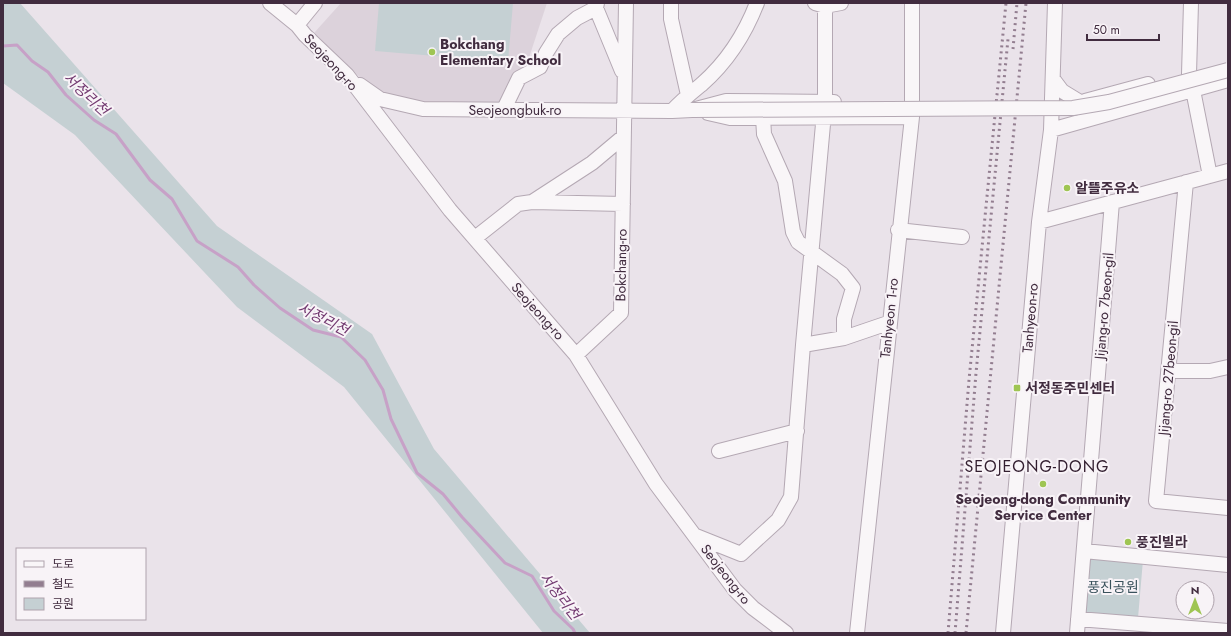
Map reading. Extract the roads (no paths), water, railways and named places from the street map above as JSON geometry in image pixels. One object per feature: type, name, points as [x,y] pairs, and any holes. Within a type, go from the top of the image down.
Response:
[{"type":"street","name":"Seojeong-ro","points":[[270,3],[297,24],[305,35],[347,75],[450,210],[576,354],[656,484],[735,590],[753,608],[786,633]]},
{"type":"street","points":[[297,24],[315,3]]},
{"type":"street","name":"Bokchang-ro","points":[[576,354],[620,313],[626,3]]},
{"type":"street","points":[[671,3],[671,19],[688,95]]},
{"type":"street","points":[[672,111],[702,84],[731,52],[743,35],[757,3]]},
{"type":"street","points":[[696,536],[741,554],[778,520],[791,497],[824,109],[822,4],[841,3]]},
{"type":"street","name":"Tanhyeon 1-ro","points":[[857,633],[888,323],[912,117],[912,3]]},
{"type":"street","name":"Tanhyeon-ro","points":[[1003,633],[1039,222],[1051,130],[1055,3]]},
{"type":"street","points":[[1189,74],[1191,3]]},
{"type":"street","points":[[504,110],[519,78],[540,67],[546,53],[558,34],[577,18],[596,6],[625,77]]},
{"type":"street","points":[[1052,102],[1080,102],[1228,63]]},
{"type":"street","points":[[692,110],[1073,108],[1109,102],[1228,70]]},
{"type":"street","name":"Seojeongbuk-ro","points":[[347,75],[380,99],[423,110],[692,110]]},
{"type":"street","points":[[1053,79],[1062,91],[1080,102]]},
{"type":"street","points":[[1051,130],[1228,80]]},
{"type":"street","points":[[1193,90],[1210,176]]},
{"type":"street","points":[[692,110],[726,101],[912,117]]},
{"type":"street","points":[[692,110],[730,118],[763,117],[824,109],[911,103]]},
{"type":"street","points":[[763,117],[764,134],[785,181],[793,232],[798,242],[842,274],[853,288],[844,319],[844,338]]},
{"type":"street","points":[[532,202],[592,163],[623,137]]},
{"type":"street","points":[[1039,222],[1228,171]]},
{"type":"street","name":"Jijang-ro 27beon-gil","points":[[1186,182],[1156,501],[1228,508]]},
{"type":"street","points":[[475,238],[518,204],[532,202],[623,204]]},
{"type":"street","name":"Jijang-ro 7beon-gil","points":[[1112,202],[1078,626],[1228,631]]},
{"type":"street","points":[[898,230],[962,237]]},
{"type":"street","points":[[803,345],[844,338],[888,323]]},
{"type":"street","points":[[1169,371],[1210,371],[1228,367]]},
{"type":"street","points":[[719,451],[797,431]]},
{"type":"street","points":[[1084,551],[1228,565]]},
{"type":"waterway","name":"서정리천","points":[[3,46],[17,45],[32,61],[48,72],[66,95],[94,120],[116,134],[150,180],[172,199],[197,241],[238,267],[254,285],[280,308],[313,330],[341,337],[365,360],[383,390],[391,419],[417,473],[443,494],[462,517],[505,563],[532,576],[554,611],[573,629],[575,633]]},
{"type":"railway","points":[[948,633],[969,380],[1006,3]]},
{"type":"railway","points":[[1013,49],[1017,3]]},
{"type":"railway","points":[[966,633],[1026,3]]},
{"type":"railway","points":[[955,633],[976,373],[1008,39]]},
{"type":"place","name":"Bokchang Elementary School","points":[[432,52]]},
{"type":"place","name":"알뜰주유소","points":[[1067,188]]},
{"type":"place","name":"서정동주민센터","points":[[1017,388]]},
{"type":"place","name":"Seojeong-dong Community Service Center","points":[[1043,484]]},
{"type":"place","name":"풍진빌라","points":[[1128,542]]},
{"type":"district","name":"SEOJEONG-DONG","points":[[1037,466]]},
{"type":"park label","name":"풍진공원","points":[[1113,587]]}]
